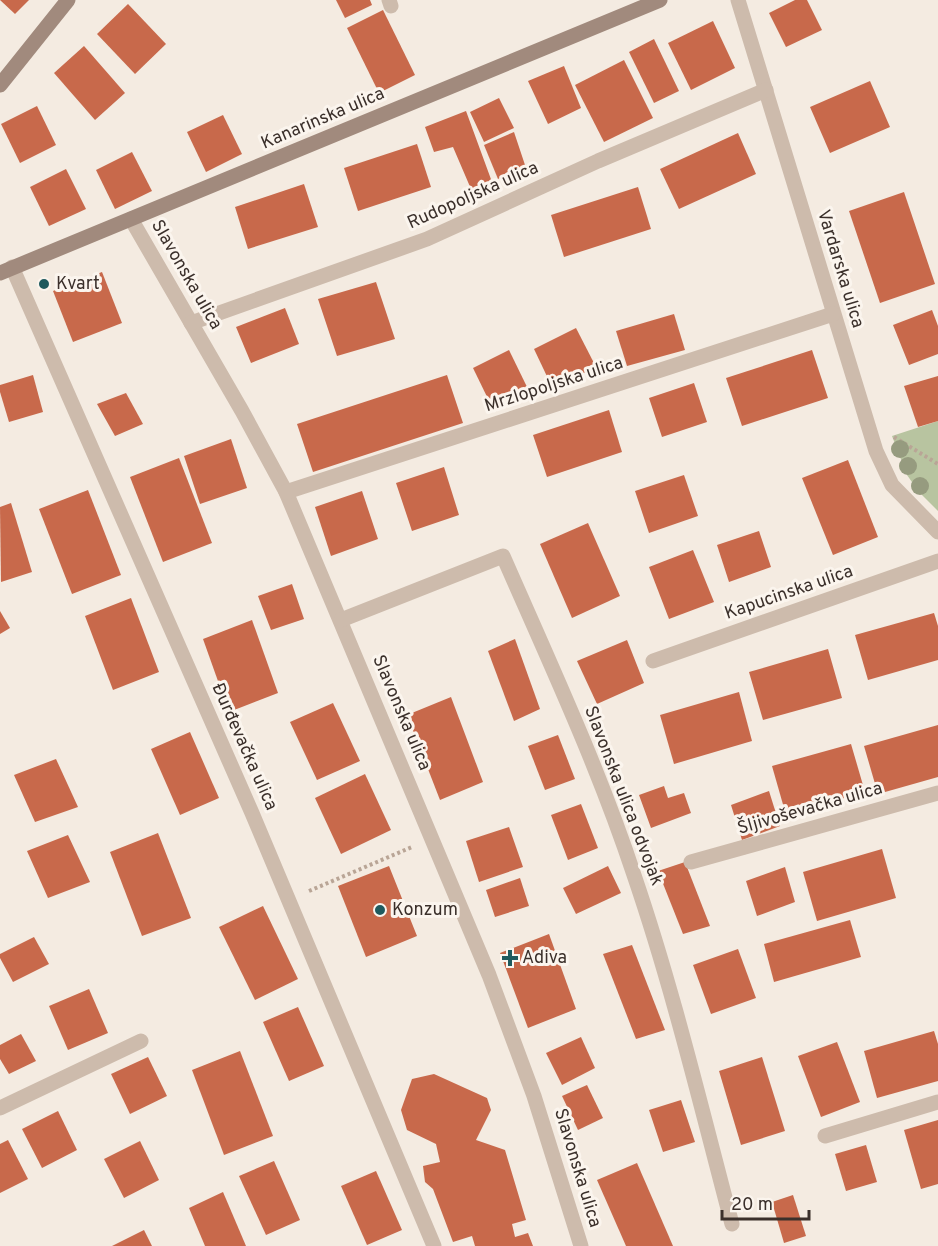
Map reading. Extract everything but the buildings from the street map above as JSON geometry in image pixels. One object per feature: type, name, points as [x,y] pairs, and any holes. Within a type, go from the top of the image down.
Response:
[{"type":"street","points":[[0,85],[68,0]]},
{"type":"street","name":"Kanarinska ulica","points":[[6,270],[660,0]]},
{"type":"street","name":"Vardarska ulica","points":[[738,0],[876,452],[892,485],[938,532]]},
{"type":"street","name":"Rudopoljska ulica","points":[[191,323],[427,239],[598,161],[766,90]]},
{"type":"street","name":"Slavonska ulica","points":[[131,219],[286,492],[489,975],[534,1096],[581,1246]]},
{"type":"street","name":"Đurđevačka ulica","points":[[6,270],[252,813],[434,1246]]},
{"type":"street","name":"Mrzlopoljska ulica","points":[[286,492],[833,314]]},
{"type":"street","name":"Slavonska ulica odvojak","points":[[341,620],[503,556],[588,750],[634,875],[671,998],[732,1224]]},
{"type":"street","name":"Kapucinska ulica","points":[[653,661],[938,561]]},
{"type":"street","name":"Šljivoševačka ulica","points":[[691,862],[938,794]]},
{"type":"street","points":[[0,1108],[141,1041]]},
{"type":"street","points":[[825,1136],[938,1102]]},
{"type":"path","points":[[872,439],[896,437],[938,464]]},
{"type":"path","points":[[288,900],[432,838]]},
{"type":"green space","points":[[938,421],[938,511],[919,492],[907,475],[892,436]]},
{"type":"place","name":"Kvart","points":[[44,284]]},
{"type":"place","name":"Konzum","points":[[380,910]]},
{"type":"place","name":"Adiva","points":[[510,958]]}]
